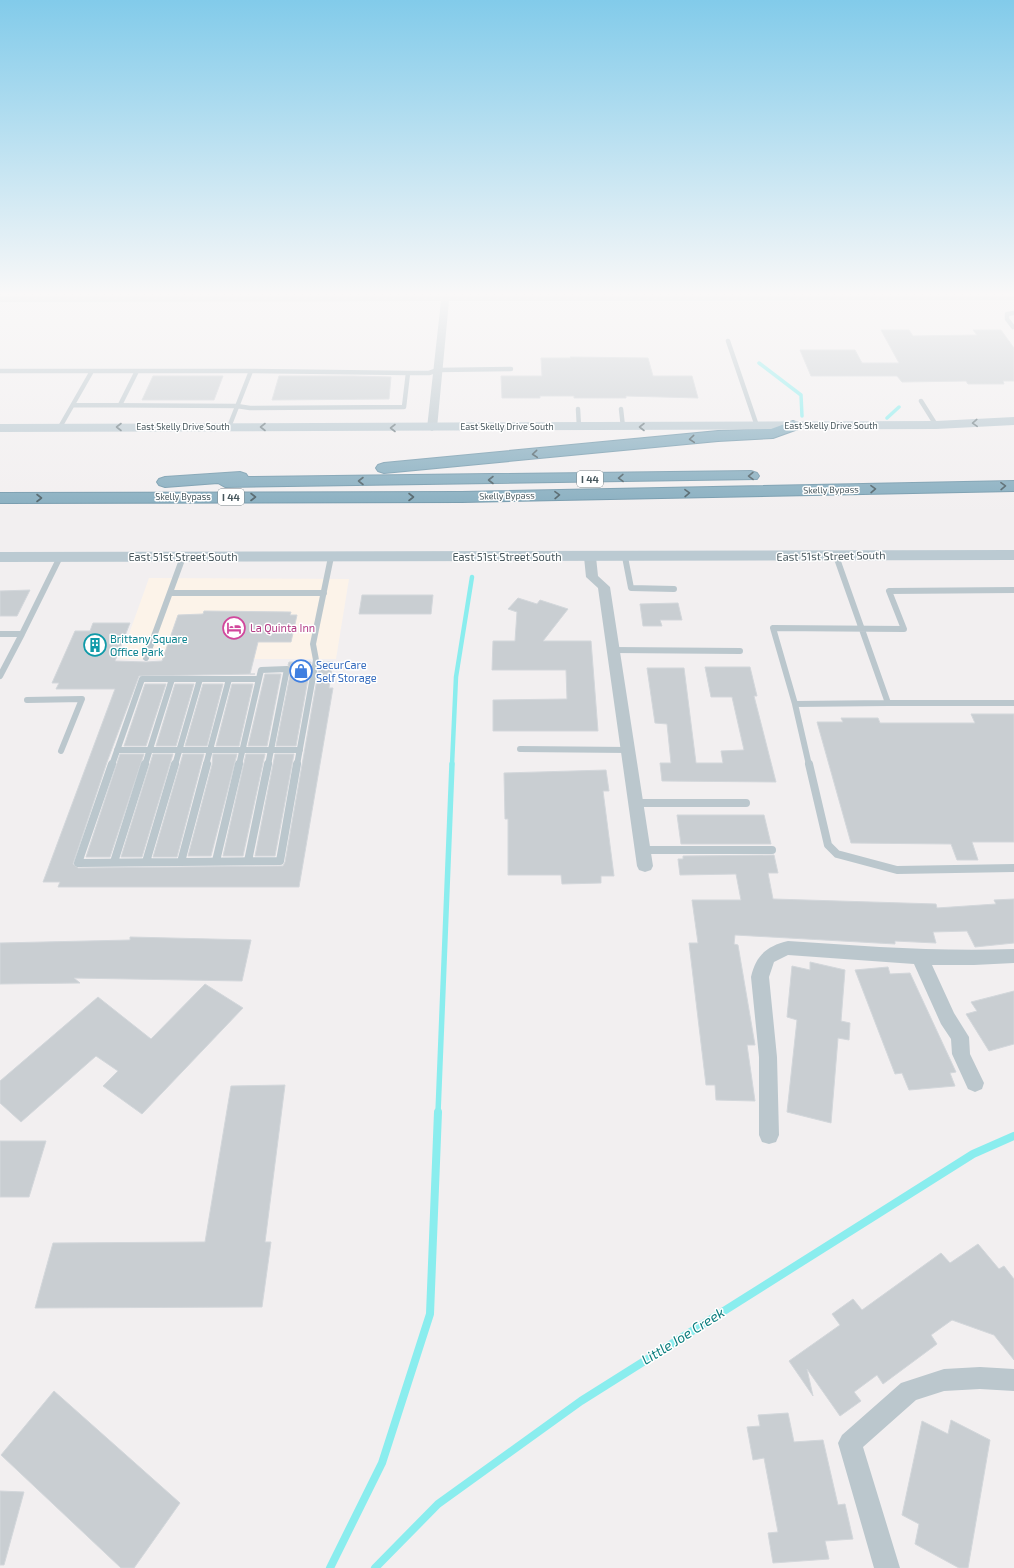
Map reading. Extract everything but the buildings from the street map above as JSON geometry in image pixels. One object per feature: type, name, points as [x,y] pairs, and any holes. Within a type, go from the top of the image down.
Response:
[{"type":"highway","points":[[165,482],[399,466],[718,436],[773,433],[793,426]]},
{"type":"highway","name":"Skelly Bypass","points":[[71,482],[635,478],[1014,471]]},
{"type":"highway","name":"Skelly Bypass","points":[[0,498],[462,497],[1014,486]]},
{"type":"main road","name":"East Skelly Drive South","points":[[0,428],[793,426],[936,425],[1014,421]]},
{"type":"main road","name":"East 51st Street South","points":[[0,558],[1014,555]]},
{"type":"street","points":[[432,428],[438,370]]},
{"type":"street","points":[[590,557],[592,577],[604,587],[645,866]]},
{"type":"street","points":[[769,1135],[768,1057],[760,977],[762,965],[767,957],[776,950],[788,948],[920,957],[974,958],[1014,956]]},
{"type":"street","points":[[920,957],[947,1018],[960,1036],[961,1054],[975,1083]]},
{"type":"street","points":[[887,1568],[850,1443],[909,1391],[944,1380],[980,1378],[1014,1380]]},
{"type":"lane","points":[[0,371],[429,373],[438,370],[498,369]]},
{"type":"lane","points":[[738,369],[757,426]]},
{"type":"lane","points":[[60,427],[92,371]]},
{"type":"lane","points":[[120,405],[137,371]]},
{"type":"lane","points":[[229,427],[251,371]]},
{"type":"lane","points":[[73,405],[237,406],[250,408],[404,407],[408,373]]},
{"type":"lane","points":[[921,401],[936,425]]},
{"type":"lane","points":[[578,409],[579,427]]},
{"type":"lane","points":[[621,409],[623,427]]},
{"type":"lane","points":[[836,556],[863,628],[888,703]]},
{"type":"lane","points":[[0,676],[60,557]]},
{"type":"lane","points":[[146,658],[183,557]]},
{"type":"lane","points":[[258,678],[142,679],[78,863],[280,861],[316,660],[313,644],[331,557]]},
{"type":"lane","points":[[625,557],[632,588],[674,589]]},
{"type":"lane","points":[[1014,590],[889,591],[904,629],[773,628],[795,704],[828,845],[837,854],[897,870],[1014,868]]},
{"type":"lane","points":[[171,593],[324,593]]},
{"type":"lane","points":[[0,634],[22,634]]},
{"type":"lane","points":[[614,650],[740,651]]},
{"type":"lane","points":[[216,861],[258,678],[261,670],[287,669],[248,861]]},
{"type":"lane","points":[[146,862],[200,678]]},
{"type":"lane","points":[[181,862],[229,678]]},
{"type":"lane","points":[[114,862],[172,679]]},
{"type":"lane","points":[[27,700],[82,699],[61,750]]},
{"type":"lane","points":[[795,704],[1014,703]]},
{"type":"lane","points":[[520,749],[628,750]]},
{"type":"lane","points":[[117,750],[300,750]]},
{"type":"lane","points":[[636,803],[746,803]]},
{"type":"lane","points":[[642,850],[772,850]]},
{"type":"shaded area","points":[[149,578],[349,579],[336,659],[120,659]]},
{"type":"waterway","points":[[767,369],[801,395],[802,416]]},
{"type":"waterway","points":[[887,418],[899,407]]},
{"type":"waterway","points":[[452,765],[456,677],[472,577]]},
{"type":"waterway","points":[[438,1113],[452,764]]},
{"type":"waterway","points":[[330,1568],[382,1463],[430,1314],[438,1112]]},
{"type":"waterway","name":"Little Joe Creek","points":[[375,1568],[438,1504],[581,1401],[973,1154],[1014,1136]]},
{"type":"place","name":"La Quinta Inn","points":[[234,628]]},
{"type":"place","name":"Brittany Square Office Park","points":[[95,645]]},
{"type":"place","name":"SecurCare Self Storage","points":[[301,671]]}]
